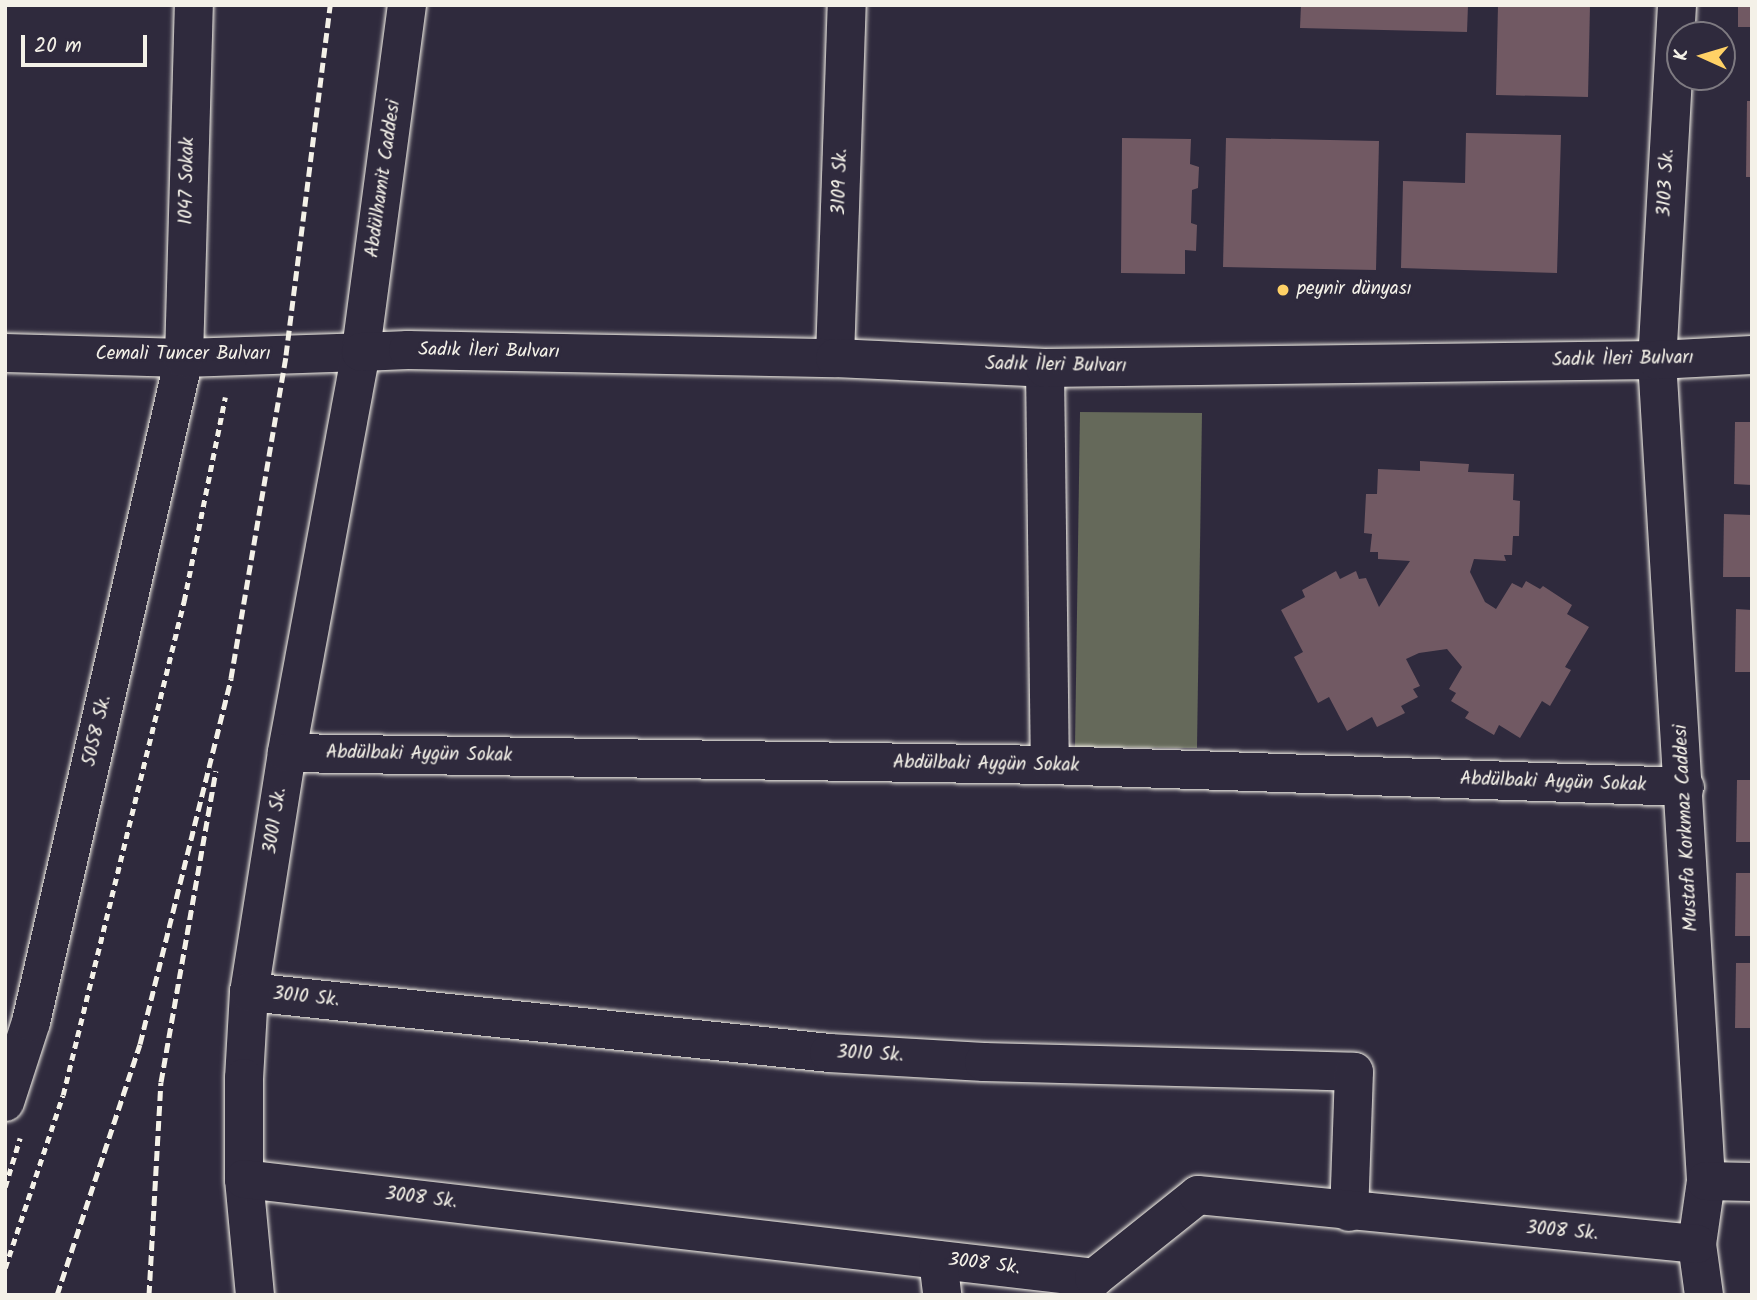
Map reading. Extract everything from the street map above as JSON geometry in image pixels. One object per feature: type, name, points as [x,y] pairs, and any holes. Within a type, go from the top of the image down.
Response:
[{"type":"street","name":"1047 Sokak","points":[[184,358],[194,5]]},
{"type":"street","name":"Abdülhamit Caddesi","points":[[360,352],[407,5]]},
{"type":"street","name":"3109 Sk.","points":[[835,358],[847,5]]},
{"type":"street","name":"3103 Sk.","points":[[1657,360],[1677,5]]},
{"type":"street","name":"Sadık İleri Bulvarı","points":[[360,352],[408,350],[835,358],[1045,368],[1657,360],[1752,355]]},
{"type":"street","name":"Cemali Tuncer Bulvarı","points":[[5,353],[184,358],[360,352]]},
{"type":"street","name":"3001 Sk.","points":[[255,1295],[244,1179],[244,1078],[249,992],[287,753],[360,352]]},
{"type":"street","name":"5058 Sk.","points":[[5,1102],[18,1021],[184,358]]},
{"type":"street","name":"Mustafa Korkmaz Caddesi","points":[[1657,360],[1685,787],[1706,1181],[1697,1244],[1704,1295]]},
{"type":"street","points":[[1045,368],[1050,765]]},
{"type":"street","name":"Abdülbaki Aygün Sokak","points":[[287,753],[1050,765],[1685,787]]},
{"type":"street","name":"3010 Sk.","points":[[249,992],[829,1053],[984,1062],[1354,1072],[1349,1212]]},
{"type":"street","name":"3008 Sk.","points":[[244,1179],[940,1277],[1094,1278],[1198,1195],[1349,1212],[1697,1244]]},
{"type":"street","points":[[1706,1181],[1752,1182]]},
{"type":"path","points":[[5,1268],[63,1095],[184,601],[234,356]]},
{"type":"green space","points":[[1080,412],[1202,413],[1197,748],[1075,747]]},
{"type":"building","points":[[1301,5],[1468,5],[1467,32],[1300,28]]},
{"type":"building","points":[[1498,5],[1590,5],[1588,97],[1496,95]]},
{"type":"building","points":[[1738,5],[1752,5],[1752,27],[1738,27]]},
{"type":"building","points":[[1747,101],[1752,101],[1752,177],[1746,177]]},
{"type":"building","points":[[1466,133],[1561,135],[1557,273],[1401,268],[1403,181],[1465,183]]},
{"type":"building","points":[[1122,138],[1191,139],[1190,164],[1199,167],[1198,188],[1192,190],[1191,223],[1197,225],[1196,251],[1185,250],[1185,274],[1121,273]]},
{"type":"building","points":[[1226,138],[1379,141],[1376,270],[1223,267]]},
{"type":"building","points":[[1735,422],[1752,422],[1752,485],[1734,484]]},
{"type":"building","points":[[1420,461],[1469,464],[1468,472],[1514,474],[1513,500],[1520,501],[1519,536],[1513,536],[1512,555],[1504,555],[1506,561],[1474,559],[1470,572],[1485,602],[1496,609],[1512,583],[1522,588],[1526,581],[1540,589],[1543,586],[1572,605],[1567,614],[1589,627],[1565,667],[1571,670],[1550,706],[1542,701],[1520,738],[1499,725],[1494,735],[1465,718],[1469,712],[1451,701],[1456,693],[1449,689],[1462,667],[1447,649],[1419,653],[1406,659],[1420,686],[1413,689],[1418,697],[1401,706],[1405,713],[1377,727],[1372,717],[1347,731],[1329,697],[1318,703],[1294,657],[1303,652],[1281,610],[1305,597],[1302,590],[1336,571],[1340,579],[1356,571],[1359,579],[1366,578],[1379,607],[1410,561],[1378,559],[1378,552],[1370,552],[1372,534],[1364,533],[1366,494],[1377,494],[1378,469],[1420,471]]},
{"type":"building","points":[[1724,514],[1752,515],[1752,577],[1723,577]]},
{"type":"building","points":[[1736,609],[1752,610],[1752,672],[1735,672]]},
{"type":"building","points":[[1737,780],[1752,780],[1752,842],[1736,842]]},
{"type":"building","points":[[1736,873],[1752,873],[1752,936],[1735,936]]},
{"type":"building","points":[[1736,963],[1752,963],[1752,1028],[1735,1028]]},
{"type":"railway","points":[[57,1295],[140,1044],[231,678],[286,355],[330,5]]},
{"type":"railway","points":[[149,1295],[161,1082],[216,771]]},
{"type":"place","name":"peynir dünyası","points":[[1283,290]]}]
